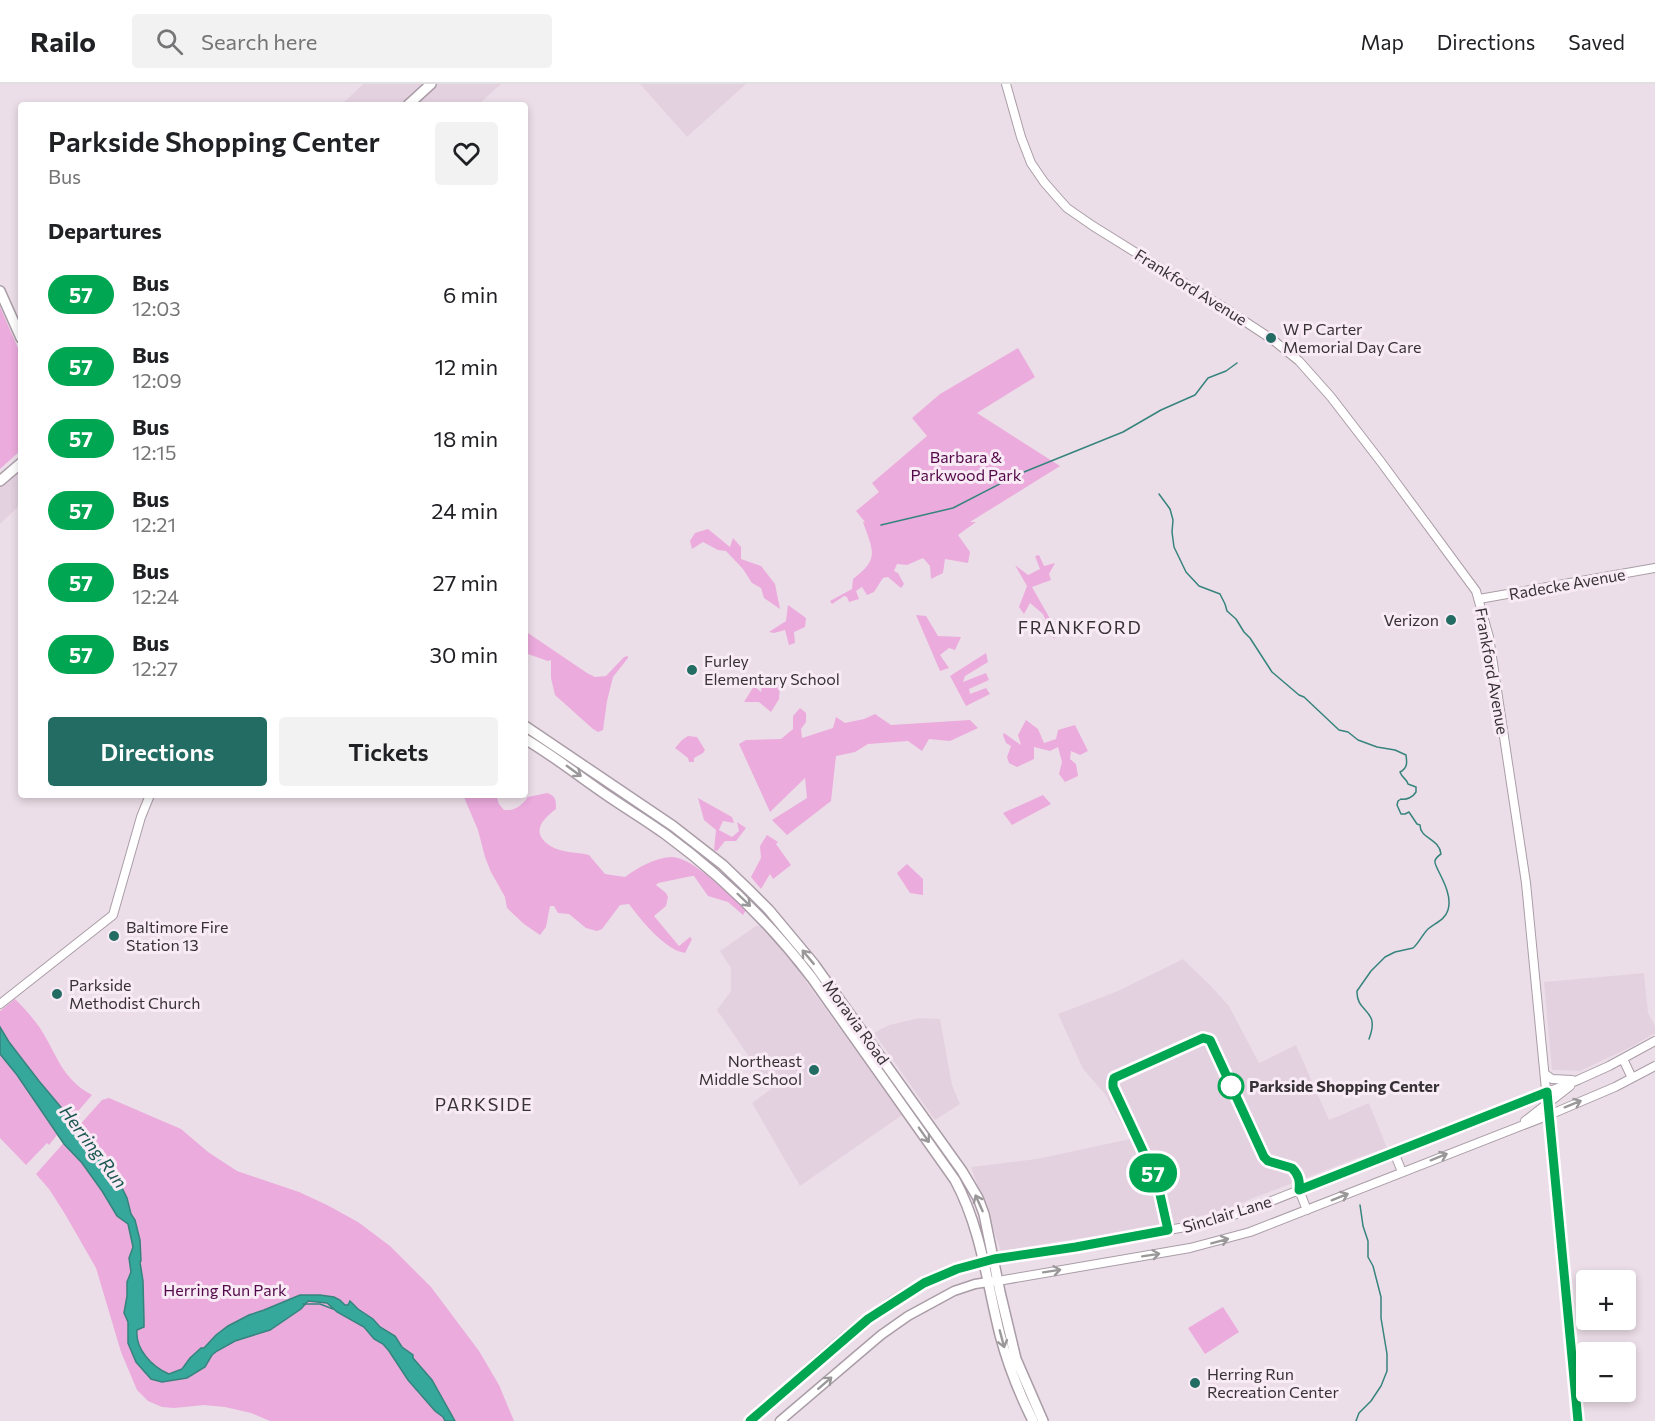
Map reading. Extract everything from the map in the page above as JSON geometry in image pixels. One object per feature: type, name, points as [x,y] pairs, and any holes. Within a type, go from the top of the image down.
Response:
[{"type":"main road","points":[[411,102],[431,84]]},
{"type":"main road","points":[[0,291],[18,331]]},
{"type":"main road","points":[[0,481],[18,466]]},
{"type":"main road","name":"Moravia Road","points":[[528,728],[673,826],[723,865],[769,910],[814,964],[962,1171],[978,1198],[994,1259],[994,1281],[1005,1351],[1017,1388],[1033,1421]]},
{"type":"main road","name":"Moravia Road","points":[[528,741],[666,835],[717,875],[760,916],[812,978],[956,1180],[970,1210],[983,1262],[994,1281],[1016,1359],[1044,1421]]},
{"type":"main road","name":"Sinclair Lane","points":[[750,1421],[880,1310],[924,1283],[957,1269],[994,1259]]},
{"type":"main road","name":"Sinclair Lane","points":[[780,1421],[881,1335],[908,1316],[954,1291],[994,1281]]},
{"type":"street","name":"Frankford Avenue","points":[[1006,84],[1031,163],[1068,208],[1223,307],[1299,361],[1384,466],[1473,585],[1479,599],[1489,637],[1526,883],[1578,1421]]},
{"type":"street","name":"Radecke Avenue","points":[[1479,599],[1655,568]]},
{"type":"street","points":[[0,1004],[113,915],[141,817],[149,798]]},
{"type":"street","name":"Sinclair Lane","points":[[994,1259],[1191,1226],[1251,1209],[1578,1080],[1655,1041]]},
{"type":"street","points":[[1623,1059],[1632,1078]]},
{"type":"street","name":"Sinclair Lane","points":[[994,1281],[1206,1245],[1250,1232],[1549,1115],[1655,1066]]},
{"type":"street","points":[[1545,1074],[1552,1079],[1578,1080]]},
{"type":"street","points":[[1519,1126],[1578,1080]]},
{"type":"street","points":[[1394,1152],[1402,1172]]},
{"type":"street","points":[[1299,1190],[1307,1210]]},
{"type":"shaded area","points":[[363,84],[501,84],[481,102],[344,102]]},
{"type":"shaded area","points":[[640,84],[746,84],[687,137]]},
{"type":"shaded area","points":[[18,468],[18,507],[0,524],[0,481]]},
{"type":"shaded area","name":"Northeast Middle School","points":[[756,926],[762,926],[787,955],[902,1115],[800,1186],[752,1103],[771,1089],[717,1010],[731,991],[731,968],[720,951]]},
{"type":"shaded area","name":"Parkside Shopping Center","points":[[1183,959],[1229,1006],[1259,1063],[1296,1045],[1329,1120],[1369,1103],[1387,1148],[1228,1208],[1177,1223],[1001,1251],[971,1167],[1037,1159],[1130,1139],[1105,1094],[1083,1069],[1058,1014],[1118,991]]},
{"type":"shaded area","points":[[1644,973],[1648,1013],[1655,1026],[1655,1033],[1580,1071],[1552,1070],[1544,982]]},
{"type":"shaded area","points":[[919,1018],[940,1019],[952,1085],[960,1104],[935,1120],[874,1033],[889,1025]]},
{"type":"green space","points":[[0,307],[18,348],[18,453],[0,469]]},
{"type":"green space","name":"Barbara & Parkwood Park","points":[[1018,348],[1035,377],[977,413],[1060,466],[970,522],[976,522],[958,535],[970,552],[968,563],[945,559],[943,573],[931,579],[930,566],[923,558],[907,565],[897,564],[894,571],[898,573],[904,584],[901,588],[888,577],[883,578],[874,592],[867,595],[862,587],[856,591],[859,599],[849,602],[844,596],[832,604],[830,601],[852,589],[853,579],[871,560],[871,548],[863,522],[865,522],[856,511],[879,492],[872,483],[927,436],[912,418],[940,394]]},
{"type":"green space","points":[[708,529],[730,547],[733,538],[741,547],[741,559],[761,566],[775,584],[780,609],[764,598],[761,588],[752,583],[743,569],[726,551],[718,550],[703,542],[692,549],[690,541],[695,533]]},
{"type":"green space","points":[[1039,555],[1044,566],[1055,563],[1049,574],[1051,580],[1032,587],[1057,631],[1054,639],[1043,614],[1030,603],[1024,614],[1019,607],[1027,586],[1015,565],[1028,575],[1040,569],[1035,556]]},
{"type":"green space","points":[[788,605],[806,618],[805,627],[794,632],[795,643],[789,645],[785,630],[769,632],[786,621]]},
{"type":"green space","points":[[916,615],[926,616],[938,636],[961,637],[955,650],[949,648],[940,655],[949,668],[940,671]]},
{"type":"green space","points":[[528,633],[595,677],[606,676],[624,657],[628,656],[613,677],[603,730],[598,732],[593,729],[555,695],[551,678],[551,660],[528,654]]},
{"type":"green space","points":[[986,653],[988,662],[965,676],[963,682],[986,673],[989,680],[969,689],[970,694],[986,688],[990,694],[966,706],[950,676]]},
{"type":"green space","points":[[771,680],[780,686],[779,699],[771,712],[759,702],[744,702],[754,686],[761,692],[762,684]]},
{"type":"green space","points":[[800,708],[806,713],[806,722],[801,729],[802,738],[833,728],[836,717],[845,723],[875,714],[891,725],[970,720],[978,728],[950,741],[929,739],[922,751],[908,741],[868,744],[855,752],[836,756],[831,801],[787,835],[772,820],[807,798],[805,778],[770,812],[739,744],[746,740],[781,739],[793,729],[793,716]]},
{"type":"green space","points":[[1026,720],[1038,729],[1044,743],[1056,739],[1058,730],[1075,725],[1088,751],[1080,755],[1071,751],[1070,759],[1076,764],[1078,776],[1065,782],[1059,774],[1062,762],[1058,747],[1050,751],[1034,747],[1034,759],[1017,767],[1009,763],[1007,757],[1011,746],[1006,743],[1003,735],[1004,733],[1021,745],[1018,735]]},
{"type":"green space","points":[[688,736],[697,737],[705,750],[694,758],[694,762],[689,762],[688,758],[675,748]]},
{"type":"green space","points":[[547,793],[555,799],[556,809],[545,819],[540,830],[540,835],[547,844],[564,851],[589,855],[605,874],[625,877],[653,861],[671,857],[680,858],[700,870],[746,910],[743,915],[728,902],[708,896],[692,876],[656,885],[668,897],[666,906],[654,916],[679,946],[690,937],[692,939],[685,953],[677,951],[661,940],[629,904],[620,905],[602,929],[597,931],[586,928],[569,914],[558,913],[554,906],[550,906],[546,927],[540,935],[507,908],[505,897],[491,872],[478,830],[464,798],[497,798],[504,810],[512,810],[528,797]]},
{"type":"green space","points":[[1043,795],[1051,804],[1012,825],[1003,813]]},
{"type":"green space","points":[[698,798],[732,817],[734,823],[723,821],[719,830],[732,837],[739,831],[737,822],[746,828],[736,841],[725,841],[717,851],[714,850],[716,830],[704,820]]},
{"type":"green space","points":[[767,835],[778,842],[776,844],[791,865],[773,879],[770,874],[761,889],[751,877],[761,858],[760,846]]},
{"type":"green space","points":[[907,864],[923,879],[923,895],[910,893],[897,873]]},
{"type":"green space","points":[[15,999],[40,1028],[67,1074],[92,1095],[56,1133],[57,1135],[49,1145],[47,1143],[26,1165],[0,1138],[0,1011]]},
{"type":"green space","name":"Herring Run Park","points":[[109,1098],[181,1129],[208,1152],[237,1171],[299,1192],[327,1205],[358,1222],[390,1246],[431,1287],[479,1351],[499,1385],[514,1421],[270,1421],[251,1413],[225,1407],[204,1405],[174,1408],[162,1407],[148,1401],[137,1390],[121,1352],[96,1268],[65,1214],[36,1174],[102,1100]]},
{"type":"green space","points":[[1223,1307],[1239,1332],[1205,1354],[1188,1328]]},
{"type":"water","name":"Herring Run","points":[[0,1027],[39,1081],[91,1143],[127,1198],[140,1240],[143,1281],[144,1327],[137,1330],[137,1337],[142,1350],[151,1362],[169,1374],[182,1369],[190,1358],[216,1335],[249,1315],[300,1295],[334,1297],[345,1305],[348,1305],[350,1301],[380,1327],[395,1336],[432,1380],[455,1421],[445,1421],[435,1411],[408,1380],[383,1344],[374,1339],[364,1327],[337,1312],[327,1303],[308,1301],[301,1309],[270,1330],[235,1341],[217,1351],[205,1367],[187,1378],[162,1382],[151,1379],[136,1362],[128,1343],[128,1322],[124,1313],[127,1282],[131,1272],[129,1258],[133,1247],[128,1224],[117,1216],[82,1163],[64,1144],[0,1054]]},
{"type":"waterway","points":[[881,525],[953,508],[1019,474],[1123,432],[1161,410],[1195,395],[1208,378],[1226,371],[1237,363]]},
{"type":"waterway","points":[[1159,494],[1170,509],[1173,520],[1174,547],[1186,572],[1199,586],[1220,594],[1227,611],[1236,619],[1272,672],[1304,697],[1339,730],[1348,732],[1358,740],[1406,755],[1406,767],[1400,772],[1408,784],[1416,787],[1416,792],[1410,798],[1398,801],[1397,805],[1401,814],[1409,812],[1420,825],[1423,833],[1440,849],[1441,854],[1435,864],[1446,887],[1449,903],[1445,916],[1428,929],[1413,948],[1385,957],[1371,971],[1357,991],[1360,1004],[1372,1022],[1369,1039]]},
{"type":"waterway","points":[[1356,1421],[1359,1413],[1381,1386],[1387,1371],[1381,1297],[1373,1266],[1368,1257],[1368,1241],[1360,1205]]},
{"type":"waterway","name":"Herring Run","points":[[303,1304],[320,1304],[333,1309]]},
{"type":"bus line","name":"57","points":[[750,1421],[868,1319],[897,1299],[937,1277],[994,1259],[1168,1230],[1160,1187],[1113,1087],[1113,1082],[1114,1078],[1203,1038],[1210,1040],[1264,1157],[1268,1161],[1292,1168],[1300,1181],[1299,1190],[1547,1092],[1578,1421]]},
{"type":"place","name":"W P Carter Memorial Day Care","points":[[1271,338]]},
{"type":"place","name":"Verizon","points":[[1451,620]]},
{"type":"place","name":"Furley Elementary School","points":[[692,670]]},
{"type":"place","name":"Baltimore Fire Station 13","points":[[114,936]]},
{"type":"place","name":"Parkside Methodist Church","points":[[57,994]]},
{"type":"place","name":"Northeast Middle School","points":[[814,1070]]},
{"type":"place","name":"Parkside Shopping Center","points":[[1231,1086]]},
{"type":"place","name":"Herring Run Recreation Center","points":[[1195,1383]]},
{"type":"district","name":"FRANKFORD","points":[[1080,628]]},
{"type":"district","name":"PARKSIDE","points":[[484,1105]]}]
